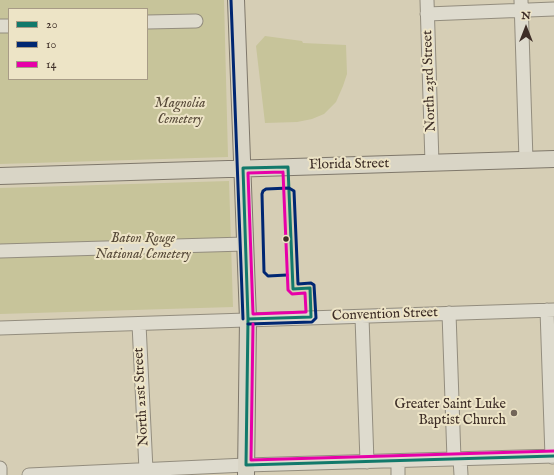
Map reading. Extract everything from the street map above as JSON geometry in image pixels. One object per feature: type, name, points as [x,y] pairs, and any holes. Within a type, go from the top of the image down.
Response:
[{"type":"main road","points":[[236,0],[248,319],[246,470]]},
{"type":"main road","name":"Florida Street","points":[[0,176],[554,159]]},
{"type":"street","name":"North 23rd Street","points":[[427,0],[432,163]]},
{"type":"street","points":[[427,14],[521,5],[554,8]]},
{"type":"street","points":[[521,5],[526,160]]},
{"type":"street","points":[[148,22],[196,21]]},
{"type":"street","points":[[0,251],[245,244]]},
{"type":"street","points":[[30,475],[114,473],[146,470],[246,470],[367,462],[553,456],[550,310]]},
{"type":"street","name":"Convention Street","points":[[0,328],[550,310]]},
{"type":"street","points":[[448,313],[457,459],[461,475]]},
{"type":"street","points":[[362,316],[367,462]]},
{"type":"street","name":"North 21st Street","points":[[139,324],[146,470]]},
{"type":"street","points":[[398,462],[398,475]]},
{"type":"street","points":[[0,468],[0,475]]},
{"type":"green space","name":"Magnolia Cemetery","points":[[0,0],[224,0],[228,157],[0,164]]},
{"type":"green space","points":[[265,36],[302,41],[303,43],[346,45],[347,74],[336,102],[324,114],[312,119],[297,122],[265,123],[256,46]]},
{"type":"green space","name":"Baton Rouge National Cemetery","points":[[229,181],[233,307],[0,314],[0,188]]},
{"type":"transit line","name":"10","points":[[231,0],[243,319]]},
{"type":"transit line","name":"20","points":[[243,168],[288,167],[293,289],[310,288],[311,317],[248,319]]},
{"type":"transit line","name":"20","points":[[243,168],[248,319],[246,465]]},
{"type":"transit line","name":"14","points":[[283,172],[288,290],[292,294],[305,293],[306,312],[253,314],[248,173],[283,172]]},
{"type":"transit line","name":"10","points":[[248,324],[312,322],[316,318],[314,285],[311,283],[298,284],[294,191],[289,188],[266,189],[262,194],[264,272],[268,276],[287,275]]},
{"type":"transit line","name":"14","points":[[253,324],[251,460],[554,451]]},
{"type":"transit line","name":"20","points":[[246,465],[554,456]]},
{"type":"place","name":"Greater Saint Luke Baptist Church","points":[[514,413]]}]
